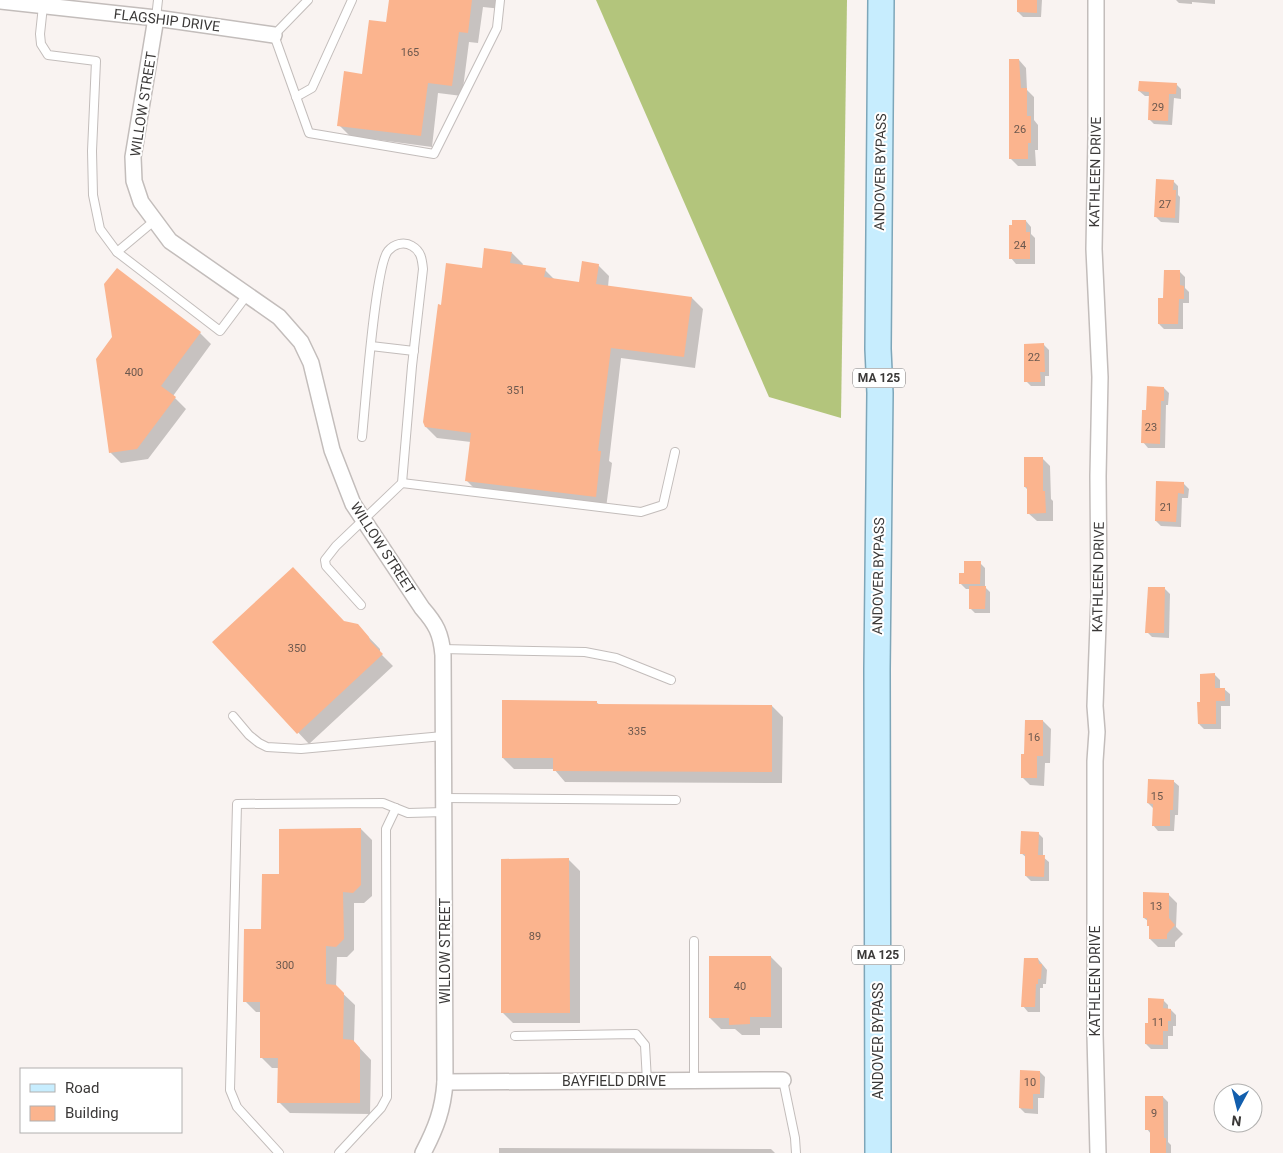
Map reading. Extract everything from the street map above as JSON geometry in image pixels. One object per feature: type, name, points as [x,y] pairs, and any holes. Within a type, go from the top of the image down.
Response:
[{"type":"main road","name":"ANDOVER BYPASS","points":[[878,1153],[877,660],[880,392],[878,348],[882,0]]},
{"type":"street","name":"KATHLEEN DRIVE","points":[[1096,0],[1094,249],[1100,377],[1098,476],[1099,597],[1095,706],[1097,732],[1095,761],[1095,1035],[1098,1153]]},
{"type":"street","name":"FLAGSHIP DRIVE","points":[[0,1],[156,18],[274,35]]},
{"type":"street","name":"WILLOW STREET","points":[[156,18],[133,158],[134,181],[141,202],[170,241],[279,317],[302,342],[311,363],[332,450],[353,504],[422,608],[436,624],[441,638],[445,1082],[444,1103],[441,1114],[423,1153]]},
{"type":"street","name":"BAYFIELD DRIVE","points":[[445,1082],[783,1080]]},
{"type":"lane","points":[[156,18],[158,0]]},
{"type":"lane","points":[[308,0],[274,35],[309,133],[434,154],[497,28],[500,0]]},
{"type":"lane","points":[[296,97],[312,88],[352,0]]},
{"type":"lane","points":[[43,6],[40,34],[41,44],[48,55],[96,61],[92,151],[93,195],[100,229],[117,252],[220,331],[247,295]]},
{"type":"lane","points":[[117,252],[154,221]]},
{"type":"lane","points":[[361,604],[326,566],[325,560],[336,546],[402,483],[423,269],[422,258],[417,249],[408,244],[398,244],[387,252],[382,266],[376,299],[362,437]]},
{"type":"lane","points":[[371,346],[414,351]]},
{"type":"lane","points":[[402,483],[641,512],[663,504],[675,452]]},
{"type":"lane","points":[[442,650],[585,652],[616,658],[671,680]]},
{"type":"lane","points":[[232,716],[249,735],[268,748],[301,749],[443,736]]},
{"type":"lane","points":[[279,1153],[237,1107],[230,1090],[237,804],[383,803],[408,812],[444,805],[676,800]]},
{"type":"lane","points":[[339,1153],[381,1108],[387,1097],[386,829],[396,808]]},
{"type":"lane","points":[[694,942],[694,1081]]},
{"type":"lane","points":[[515,1036],[636,1034],[645,1045],[647,1081]]},
{"type":"lane","points":[[783,1080],[795,1138],[796,1153]]},
{"type":"green space","points":[[596,0],[847,0],[841,418],[769,397]]},
{"type":"building","points":[[389,0],[472,0],[468,33],[459,32],[452,86],[428,83],[421,136],[337,126],[344,71],[362,74],[369,20],[386,22]]},
{"type":"building","points":[[1017,0],[1037,0],[1037,13],[1017,12]]},
{"type":"building","points":[[1009,59],[1019,59],[1021,88],[1027,88],[1027,116],[1031,116],[1031,143],[1028,143],[1028,159],[1009,159]]},
{"type":"building","points":[[1139,81],[1177,83],[1176,94],[1169,94],[1168,121],[1148,120],[1149,92],[1138,91]]},
{"type":"building","points":[[1156,179],[1174,180],[1173,190],[1176,190],[1175,218],[1154,217]]},
{"type":"building","points":[[1012,220],[1026,220],[1026,232],[1030,232],[1030,259],[1009,259],[1009,225],[1012,225]]},
{"type":"building","points":[[484,248],[512,252],[510,263],[546,268],[544,277],[579,282],[582,261],[599,264],[596,284],[692,297],[684,357],[611,348],[598,451],[601,451],[596,497],[465,481],[471,433],[425,427],[423,422],[438,304],[441,305],[446,263],[482,268]]},
{"type":"building","points":[[117,268],[201,332],[161,386],[176,397],[137,449],[109,453],[96,359],[112,337],[104,284]]},
{"type":"building","points":[[1164,270],[1180,270],[1180,285],[1184,286],[1184,299],[1179,299],[1178,324],[1158,324],[1158,298],[1163,298]]},
{"type":"building","points":[[1044,343],[1045,372],[1040,372],[1041,382],[1024,382],[1024,344]]},
{"type":"building","points":[[1147,386],[1164,387],[1164,401],[1161,401],[1160,444],[1141,443],[1142,410],[1146,410]]},
{"type":"building","points":[[1024,457],[1043,457],[1043,491],[1045,491],[1046,513],[1027,514],[1027,487],[1024,487]]},
{"type":"building","points":[[1156,481],[1184,482],[1184,494],[1178,493],[1176,522],[1155,521]]},
{"type":"building","points":[[964,561],[981,561],[980,584],[959,584],[959,573],[964,573]]},
{"type":"building","points":[[293,567],[344,621],[358,624],[370,641],[383,654],[297,734],[212,642]]},
{"type":"building","points":[[969,586],[986,586],[985,609],[969,609]]},
{"type":"building","points":[[1148,587],[1165,587],[1164,633],[1145,633]]},
{"type":"building","points":[[1215,673],[1215,688],[1225,688],[1225,701],[1216,701],[1216,724],[1198,724],[1197,702],[1200,702],[1200,674]]},
{"type":"building","points":[[502,700],[597,701],[597,704],[772,705],[772,772],[553,771],[553,758],[502,758]]},
{"type":"building","points":[[1025,720],[1043,720],[1043,756],[1037,756],[1037,778],[1021,778],[1021,754],[1024,754]]},
{"type":"building","points":[[1148,779],[1174,780],[1173,810],[1170,810],[1170,826],[1152,826],[1153,804],[1147,803]]},
{"type":"building","points":[[361,828],[361,885],[353,893],[343,892],[344,939],[336,947],[326,946],[326,984],[336,985],[344,993],[343,1039],[353,1040],[360,1048],[360,1103],[277,1103],[278,1058],[260,1058],[260,1002],[243,1002],[244,929],[261,929],[262,874],[279,874],[279,829]]},
{"type":"building","points":[[1021,831],[1039,832],[1038,855],[1045,855],[1044,877],[1025,876],[1025,854],[1020,854]]},
{"type":"building","points":[[569,858],[570,1013],[501,1013],[501,859]]},
{"type":"building","points":[[1143,892],[1169,893],[1169,918],[1175,925],[1167,934],[1167,939],[1149,939],[1147,918],[1143,918]]},
{"type":"building","points":[[709,956],[771,956],[771,1017],[750,1017],[750,1024],[729,1025],[729,1018],[709,1018]]},
{"type":"building","points":[[1024,958],[1038,958],[1039,964],[1042,964],[1041,979],[1038,979],[1038,984],[1036,984],[1035,1007],[1021,1007]]},
{"type":"building","points":[[1148,998],[1164,999],[1163,1008],[1171,1009],[1171,1021],[1168,1021],[1168,1031],[1163,1031],[1163,1045],[1145,1044],[1145,1023],[1148,1023]]},
{"type":"building","points":[[1020,1070],[1040,1071],[1040,1094],[1033,1094],[1033,1109],[1019,1108]]},
{"type":"building","points":[[1145,1096],[1163,1096],[1166,1153],[1150,1153],[1150,1130],[1145,1130]]}]
